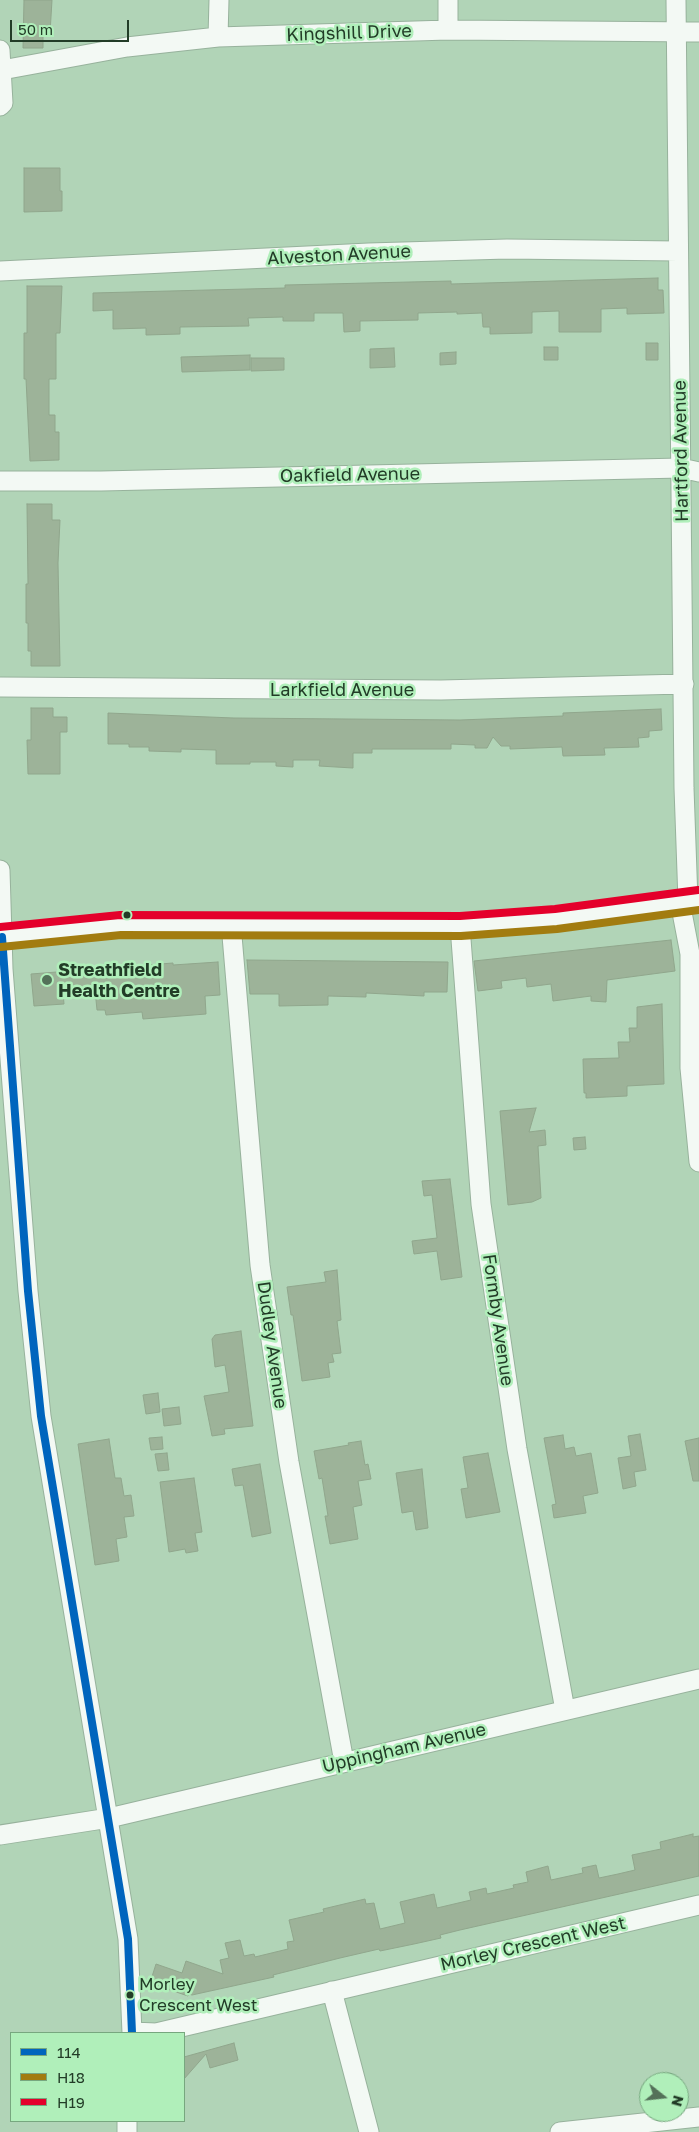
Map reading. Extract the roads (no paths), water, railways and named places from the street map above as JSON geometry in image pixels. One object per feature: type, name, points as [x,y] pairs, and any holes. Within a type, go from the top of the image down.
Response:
[{"type":"street","points":[[218,37],[219,0]]},
{"type":"street","points":[[448,0],[448,30]]},
{"type":"street","name":"Hartford Avenue","points":[[676,0],[678,251],[690,470],[684,684],[692,787],[689,901],[690,1068],[699,1162]]},
{"type":"street","name":"Kingshill Drive","points":[[2,70],[127,46],[218,37],[448,30],[699,32]]},
{"type":"street","points":[[0,50],[3,103],[0,106]]},
{"type":"street","name":"Alveston Avenue","points":[[0,271],[418,251],[508,249],[678,251]]},
{"type":"street","name":"Oakfield Avenue","points":[[0,481],[101,481],[690,470]]},
{"type":"street","name":"Larkfield Avenue","points":[[0,687],[441,690],[684,684]]},
{"type":"street","points":[[0,870],[3,969],[28,1291],[41,1416],[128,1939],[132,2032]]},
{"type":"street","points":[[1,937],[120,926],[231,924],[460,926],[556,919],[689,901]]},
{"type":"street","name":"Dudley Avenue","points":[[231,924],[260,1265],[288,1462],[344,1762]]},
{"type":"street","name":"Formby Avenue","points":[[460,926],[481,1204],[517,1449],[565,1710]]},
{"type":"street","name":"Uppingham Avenue","points":[[0,1835],[109,1818],[699,1679]]},
{"type":"street","name":"Morley Crescent West","points":[[156,2032],[699,1905]]},
{"type":"street","points":[[332,1991],[369,2132]]},
{"type":"street","points":[[560,2132],[699,2117]]},
{"type":"place","name":"Streathfield Health Centre","points":[[47,980]]},
{"type":"place","name":"Morley Crescent West","points":[[130,1995]]}]
